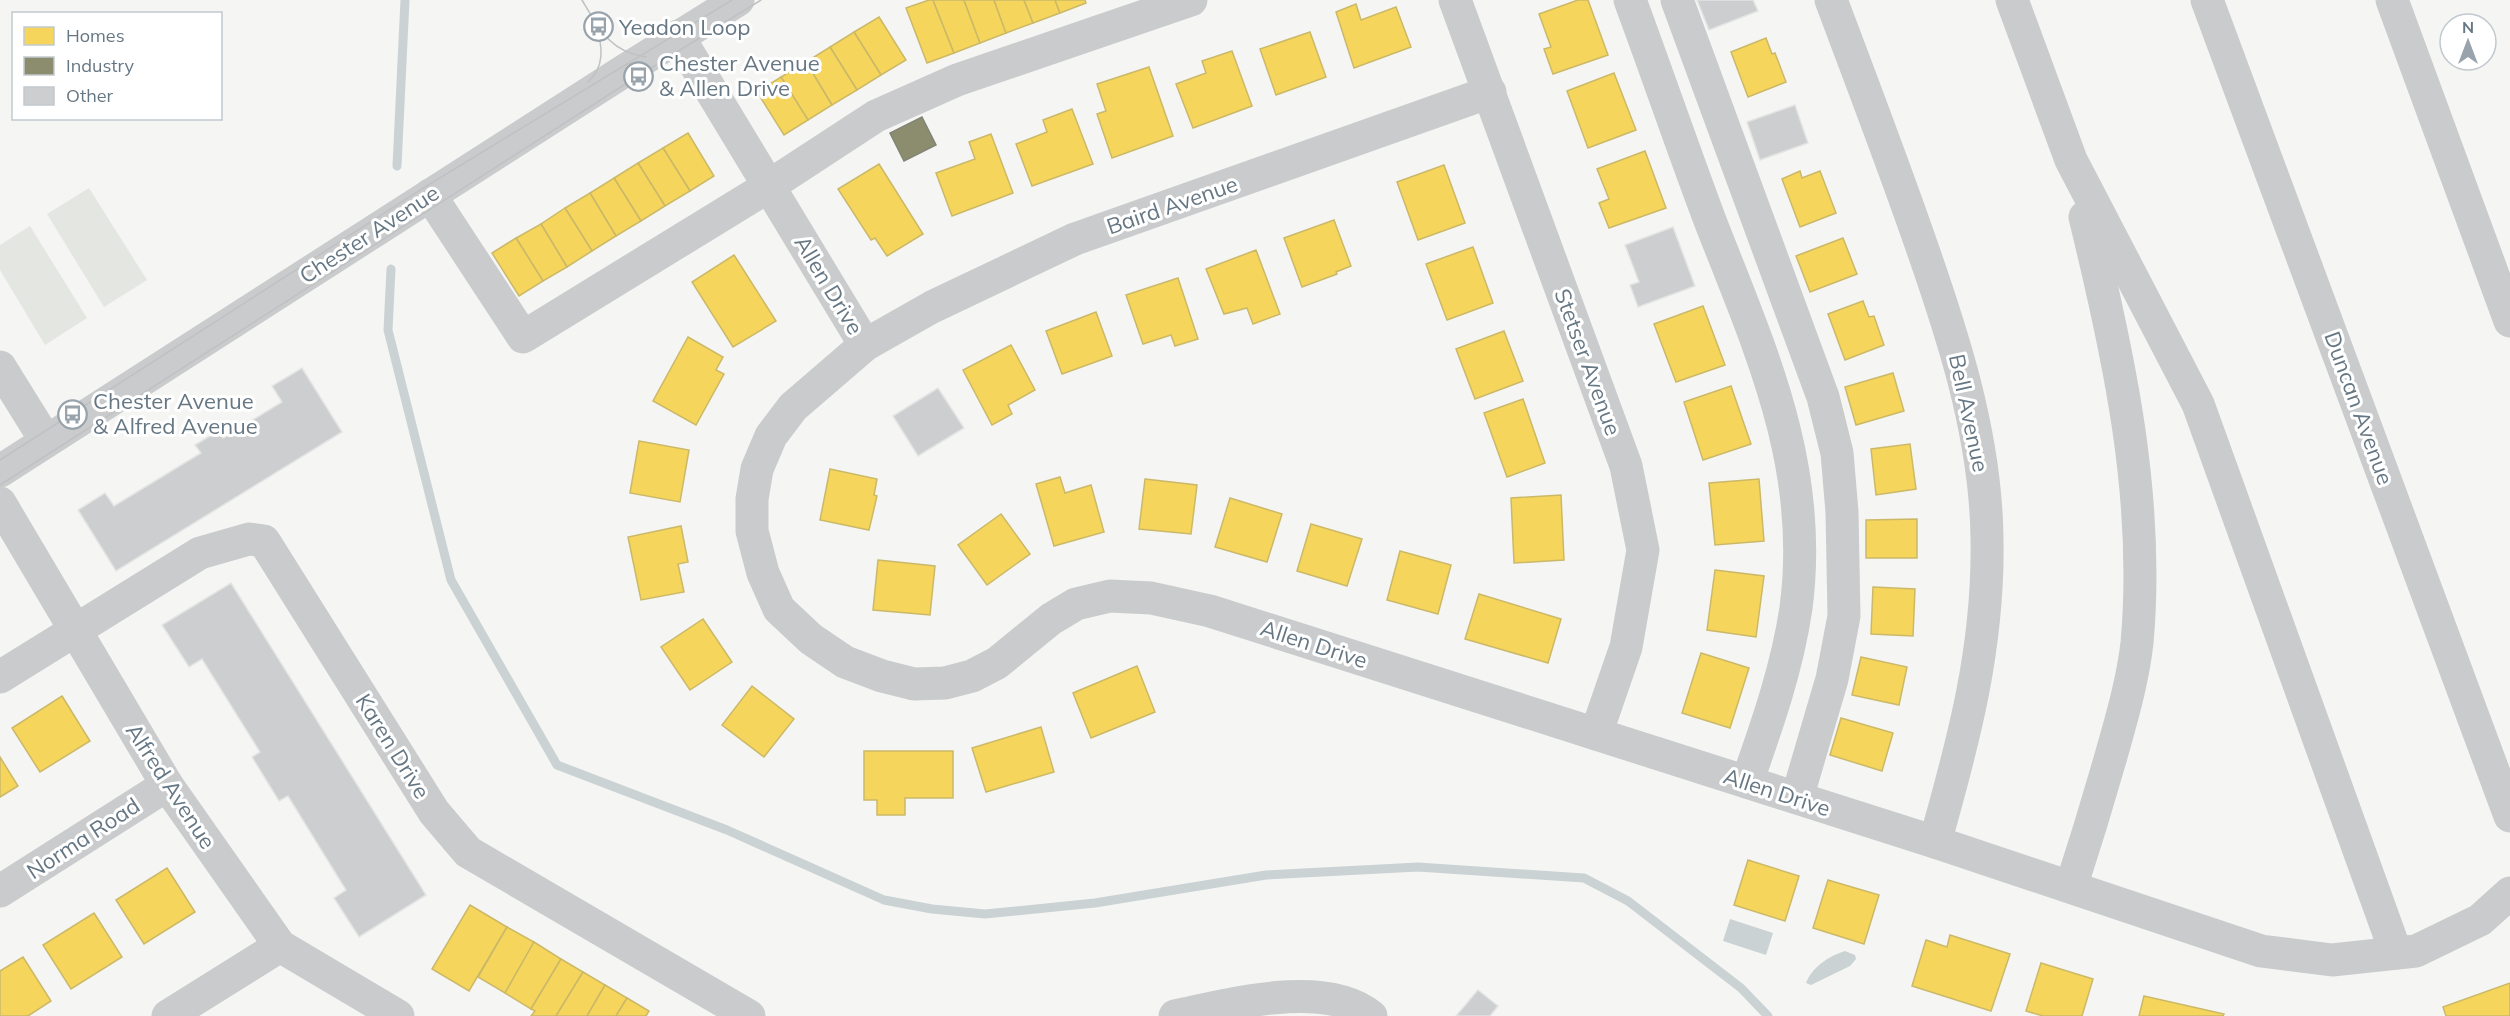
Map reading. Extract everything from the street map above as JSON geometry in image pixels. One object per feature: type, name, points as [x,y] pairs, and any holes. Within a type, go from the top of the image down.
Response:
[{"type":"street","name":"Chester Avenue","points":[[0,471],[678,36],[738,0]]},
{"type":"street","points":[[430,195],[523,337],[769,186],[876,116],[957,80],[1191,0]]},
{"type":"street","name":"Stetser Avenue","points":[[1455,0],[1626,466],[1643,550],[1626,647],[1596,734]]},
{"type":"street","points":[[1630,0],[1709,217],[1765,359],[1790,448],[1797,501],[1799,554],[1796,607],[1783,678],[1747,782]]},
{"type":"street","points":[[1677,0],[1823,397],[1837,453],[1842,512],[1844,616],[1832,679],[1797,798]]},
{"type":"street","name":"Bell Avenue","points":[[1831,0],[1939,296],[1962,371],[1983,481],[1988,538],[1981,646],[1965,733],[1935,842]]},
{"type":"street","points":[[2012,0],[2071,160],[2102,285],[2126,411],[2140,518],[2137,643],[2124,709],[2094,817],[2071,887]]},
{"type":"street","name":"Duncan Avenue","points":[[2207,0],[2510,816]]},
{"type":"street","points":[[2392,0],[2510,321]]},
{"type":"street","name":"Allen Drive","points":[[678,36],[865,345],[793,407],[771,436],[757,469],[752,499],[752,531],[763,573],[779,609],[811,639],[845,662],[882,676],[914,684],[945,683],[972,676],[997,663],[1050,619],[1077,604],[1110,596],[1150,598],[1210,611],[1935,842],[2261,951],[2332,960],[2416,951],[2480,920],[2510,893]]},
{"type":"street","name":"Baird Avenue","points":[[865,345],[932,307],[1075,239],[1490,92]]},
{"type":"street","points":[[2071,160],[2198,404],[2396,953]]},
{"type":"street","points":[[0,367],[46,441]]},
{"type":"street","name":"Alfred Avenue","points":[[0,503],[167,784],[280,946],[398,1016]]},
{"type":"street","name":"Karen Drive","points":[[75,631],[200,553],[249,539],[264,541],[434,812],[468,852],[749,1016]]},
{"type":"street","points":[[0,677],[75,631]]},
{"type":"street","name":"Norma Road","points":[[0,891],[167,784]]},
{"type":"street","points":[[168,1016],[280,946]]},
{"type":"street","points":[[1175,1016],[1269,996],[1332,999],[1363,1010],[1371,1016]]},
{"type":"shaded area","points":[[89,188],[147,280],[104,307],[47,214]]},
{"type":"shaded area","points":[[30,226],[87,318],[45,345],[0,270],[0,245]]},
{"type":"shaded area","points":[[1730,919],[1773,933],[1766,955],[1723,941]]},
{"type":"shaded area","points":[[1845,951],[1855,955],[1856,959],[1850,966],[1811,985],[1806,983],[1812,972],[1822,963]]},
{"type":"building: Homes","points":[[933,0],[954,53],[927,63],[906,8]]},
{"type":"building: Homes","points":[[933,0],[964,0],[980,43],[954,53]]},
{"type":"building: Homes","points":[[964,0],[994,0],[1006,33],[980,43]]},
{"type":"building: Homes","points":[[994,0],[1024,0],[1033,23],[1006,33]]},
{"type":"building: Homes","points":[[1024,0],[1055,0],[1060,13],[1033,23]]},
{"type":"building: Homes","points":[[1055,0],[1085,0],[1086,3],[1060,13]]},
{"type":"building: Homes","points":[[1578,0],[1588,0],[1608,55],[1553,74],[1544,49],[1551,47],[1539,14]]},
{"type":"building: Homes","points":[[1356,4],[1361,20],[1396,7],[1411,47],[1354,68],[1336,12]]},
{"type":"building: Homes","points":[[879,17],[906,60],[881,75],[854,32]]},
{"type":"building: Homes","points":[[854,32],[881,75],[857,90],[830,47]]},
{"type":"building: Homes","points":[[1310,32],[1326,77],[1276,95],[1260,49]]},
{"type":"building: Homes","points":[[1766,38],[1772,54],[1775,53],[1786,82],[1748,97],[1731,52]]},
{"type":"building: Homes","points":[[830,47],[857,90],[832,105],[806,62]]},
{"type":"building: Homes","points":[[1232,51],[1252,106],[1193,128],[1176,84],[1206,73],[1202,61]]},
{"type":"building: Homes","points":[[806,62],[832,105],[808,120],[781,77]]},
{"type":"building: Homes","points":[[1149,67],[1173,136],[1112,158],[1097,114],[1106,111],[1097,84]]},
{"type":"building: Homes","points":[[1614,73],[1636,130],[1588,148],[1567,91]]},
{"type":"building: Homes","points":[[781,77],[808,120],[784,135],[757,92]]},
{"type":"building: Homes","points":[[1072,109],[1093,164],[1032,186],[1016,144],[1047,132],[1043,120]]},
{"type":"building: Homes","points":[[688,133],[714,176],[690,191],[663,148]]},
{"type":"building: Homes","points":[[991,134],[1013,193],[952,216],[936,173],[975,159],[969,142]]},
{"type":"building: Homes","points":[[663,148],[690,191],[665,206],[638,163]]},
{"type":"building: Homes","points":[[1645,151],[1666,208],[1609,228],[1599,203],[1609,199],[1597,169]]},
{"type":"building: Homes","points":[[638,163],[665,206],[641,221],[614,178]]},
{"type":"building: Homes","points":[[879,164],[923,234],[887,256],[875,238],[871,240],[838,189]]},
{"type":"building: Homes","points":[[1444,165],[1465,223],[1418,240],[1397,182]]},
{"type":"building: Homes","points":[[1800,171],[1802,178],[1820,171],[1836,213],[1800,227],[1782,179]]},
{"type":"building: Homes","points":[[614,178],[641,221],[616,236],[590,193]]},
{"type":"building: Homes","points":[[590,193],[616,236],[592,251],[565,208]]},
{"type":"building: Homes","points":[[565,208],[592,251],[567,267],[541,224]]},
{"type":"building: Homes","points":[[1334,220],[1351,266],[1336,272],[1337,274],[1302,287],[1284,238]]},
{"type":"building: Homes","points":[[541,224],[567,267],[543,281],[516,238]]},
{"type":"building: Homes","points":[[516,238],[543,281],[519,296],[492,253]]},
{"type":"building: Homes","points":[[1843,238],[1857,274],[1810,292],[1796,256]]},
{"type":"building: Homes","points":[[1473,247],[1493,303],[1447,320],[1426,264]]},
{"type":"building: Homes","points":[[1256,250],[1280,314],[1253,324],[1247,308],[1224,314],[1206,269]]},
{"type":"building: Homes","points":[[734,255],[776,321],[733,347],[692,282]]},
{"type":"building: Homes","points":[[1178,278],[1198,339],[1175,346],[1171,335],[1143,344],[1126,295]]},
{"type":"building: Homes","points":[[1863,301],[1869,317],[1874,316],[1884,345],[1845,360],[1828,314]]},
{"type":"building: Homes","points":[[1703,306],[1725,365],[1676,382],[1654,324]]},
{"type":"building: Homes","points":[[1096,312],[1112,356],[1062,374],[1046,331]]},
{"type":"building: Homes","points":[[1504,331],[1523,381],[1475,399],[1456,349]]},
{"type":"building: Homes","points":[[688,337],[723,357],[716,370],[724,374],[696,425],[653,401]]},
{"type":"building: Homes","points":[[1011,345],[1035,390],[1008,405],[1012,414],[992,425],[963,370]]},
{"type":"building: Homes","points":[[1893,373],[1904,411],[1856,425],[1845,387]]},
{"type":"building: Homes","points":[[1731,386],[1751,444],[1703,460],[1684,402]]},
{"type":"building: Homes","points":[[1523,399],[1545,463],[1507,477],[1484,413]]},
{"type":"building: Homes","points":[[639,441],[689,450],[680,502],[630,493]]},
{"type":"building: Homes","points":[[1910,444],[1916,489],[1876,495],[1871,449]]},
{"type":"building: Homes","points":[[830,469],[877,479],[874,495],[877,496],[869,530],[820,520]]},
{"type":"building: Homes","points":[[1060,477],[1065,493],[1091,485],[1104,532],[1054,546],[1036,484]]},
{"type":"building: Homes","points":[[1145,479],[1197,485],[1191,534],[1139,529]]},
{"type":"building: Homes","points":[[1759,479],[1764,541],[1715,545],[1709,483]]},
{"type":"building: Homes","points":[[1561,495],[1564,560],[1514,563],[1511,498]]},
{"type":"building: Homes","points":[[1230,498],[1282,514],[1267,562],[1215,547]]},
{"type":"building: Homes","points":[[1001,514],[1030,554],[987,585],[958,545]]},
{"type":"building: Homes","points":[[1917,519],[1917,558],[1866,558],[1866,520]]},
{"type":"building: Homes","points":[[1311,524],[1362,539],[1347,586],[1297,571]]},
{"type":"building: Homes","points":[[681,526],[688,562],[678,564],[684,592],[641,600],[628,537]]},
{"type":"building: Homes","points":[[1400,551],[1451,565],[1438,614],[1387,600]]},
{"type":"building: Homes","points":[[878,560],[935,566],[930,615],[873,610]]},
{"type":"building: Homes","points":[[1715,570],[1764,576],[1756,637],[1707,630]]},
{"type":"building: Homes","points":[[1873,587],[1915,589],[1913,636],[1871,634]]},
{"type":"building: Homes","points":[[1479,594],[1561,619],[1548,663],[1465,639]]},
{"type":"building: Homes","points":[[703,619],[732,662],[690,690],[661,647]]},
{"type":"building: Homes","points":[[1701,653],[1749,668],[1730,728],[1682,713]]},
{"type":"building: Homes","points":[[1861,657],[1907,667],[1899,705],[1852,695]]},
{"type":"building: Homes","points":[[1137,666],[1155,712],[1091,738],[1073,693]]},
{"type":"building: Homes","points":[[752,686],[794,719],[764,757],[722,725]]},
{"type":"building: Homes","points":[[62,696],[90,741],[40,772],[12,728]]},
{"type":"building: Homes","points":[[1841,718],[1893,733],[1882,771],[1830,755]]},
{"type":"building: Homes","points":[[1041,727],[1054,772],[986,792],[972,748]]},
{"type":"building: Homes","points":[[864,751],[953,751],[953,798],[905,798],[905,815],[877,815],[877,800],[864,800]]},
{"type":"building: Homes","points":[[0,757],[18,786],[0,797]]},
{"type":"building: Homes","points":[[1748,860],[1799,876],[1785,921],[1734,905]]},
{"type":"building: Homes","points":[[167,868],[195,912],[144,944],[116,900]]},
{"type":"building: Homes","points":[[1828,880],[1879,895],[1864,944],[1813,928]]},
{"type":"building: Homes","points":[[470,905],[507,927],[469,991],[432,969]]},
{"type":"building: Homes","points":[[94,913],[122,957],[71,989],[43,945]]},
{"type":"building: Homes","points":[[507,927],[534,942],[505,993],[478,977]]},
{"type":"building: Homes","points":[[1950,935],[2010,954],[1991,1011],[1912,986],[1926,940],[1947,947]]},
{"type":"building: Homes","points":[[534,942],[561,959],[531,1009],[505,993]]},
{"type":"building: Homes","points":[[23,957],[51,1001],[28,1016],[0,1016],[0,971]]},
{"type":"building: Homes","points":[[561,959],[583,972],[556,1016],[531,1016],[535,1011],[531,1009]]},
{"type":"building: Homes","points":[[2041,963],[2093,979],[2082,1016],[2043,1016],[2026,1011]]},
{"type":"building: Homes","points":[[583,972],[605,985],[587,1016],[556,1016]]},
{"type":"building: Homes","points":[[2510,983],[2510,1016],[2446,1016],[2443,1007]]},
{"type":"building: Homes","points":[[605,985],[627,998],[616,1016],[587,1016]]},
{"type":"building: Homes","points":[[2144,996],[2224,1014],[2223,1016],[2139,1016]]},
{"type":"building: Homes","points":[[627,998],[649,1011],[646,1016],[616,1016]]},
{"type":"building: Industry","points":[[922,117],[936,145],[904,161],[890,133]]},
{"type":"building: Other","points":[[1697,0],[1753,0],[1758,11],[1709,30]]},
{"type":"building: Other","points":[[1795,105],[1808,143],[1760,160],[1747,122]]},
{"type":"building: Other","points":[[1673,227],[1695,286],[1638,307],[1630,285],[1639,282],[1625,245]]},
{"type":"building: Other","points":[[302,368],[342,432],[116,571],[78,510],[105,493],[114,506],[201,453],[195,445],[218,431],[223,438],[282,402],[272,386]]},
{"type":"building: Other","points":[[938,388],[964,428],[918,456],[893,416]]},
{"type":"building: Other","points":[[231,583],[426,895],[359,937],[334,898],[346,890],[288,796],[279,801],[252,757],[260,752],[202,659],[189,667],[162,625]]},
{"type":"building: Other","points":[[1478,990],[1498,1006],[1490,1016],[1456,1016]]},
{"type":"waterway","points":[[397,166],[405,0]]},
{"type":"waterway","points":[[391,269],[388,330],[451,580],[557,765],[727,830],[884,900],[932,909],[985,914],[1095,903],[1266,875],[1418,867],[1584,878],[1628,901],[1741,988],[1768,1016]]},
{"type":"tram line","points":[[582,0],[607,38],[623,50],[646,57]]},
{"type":"tram line","points":[[0,460],[425,187],[732,0]]},
{"type":"tram line","points":[[0,485],[638,76],[761,0]]},
{"type":"tram line","points":[[588,82],[597,70],[601,56],[600,42],[595,27]]},
{"type":"place","name":"Yeadon Loop","points":[[598,27]]},
{"type":"place","name":"Chester Avenue & Allen Drive","points":[[638,76]]},
{"type":"place","name":"Chester Avenue & Alfred Avenue","points":[[72,414]]}]
